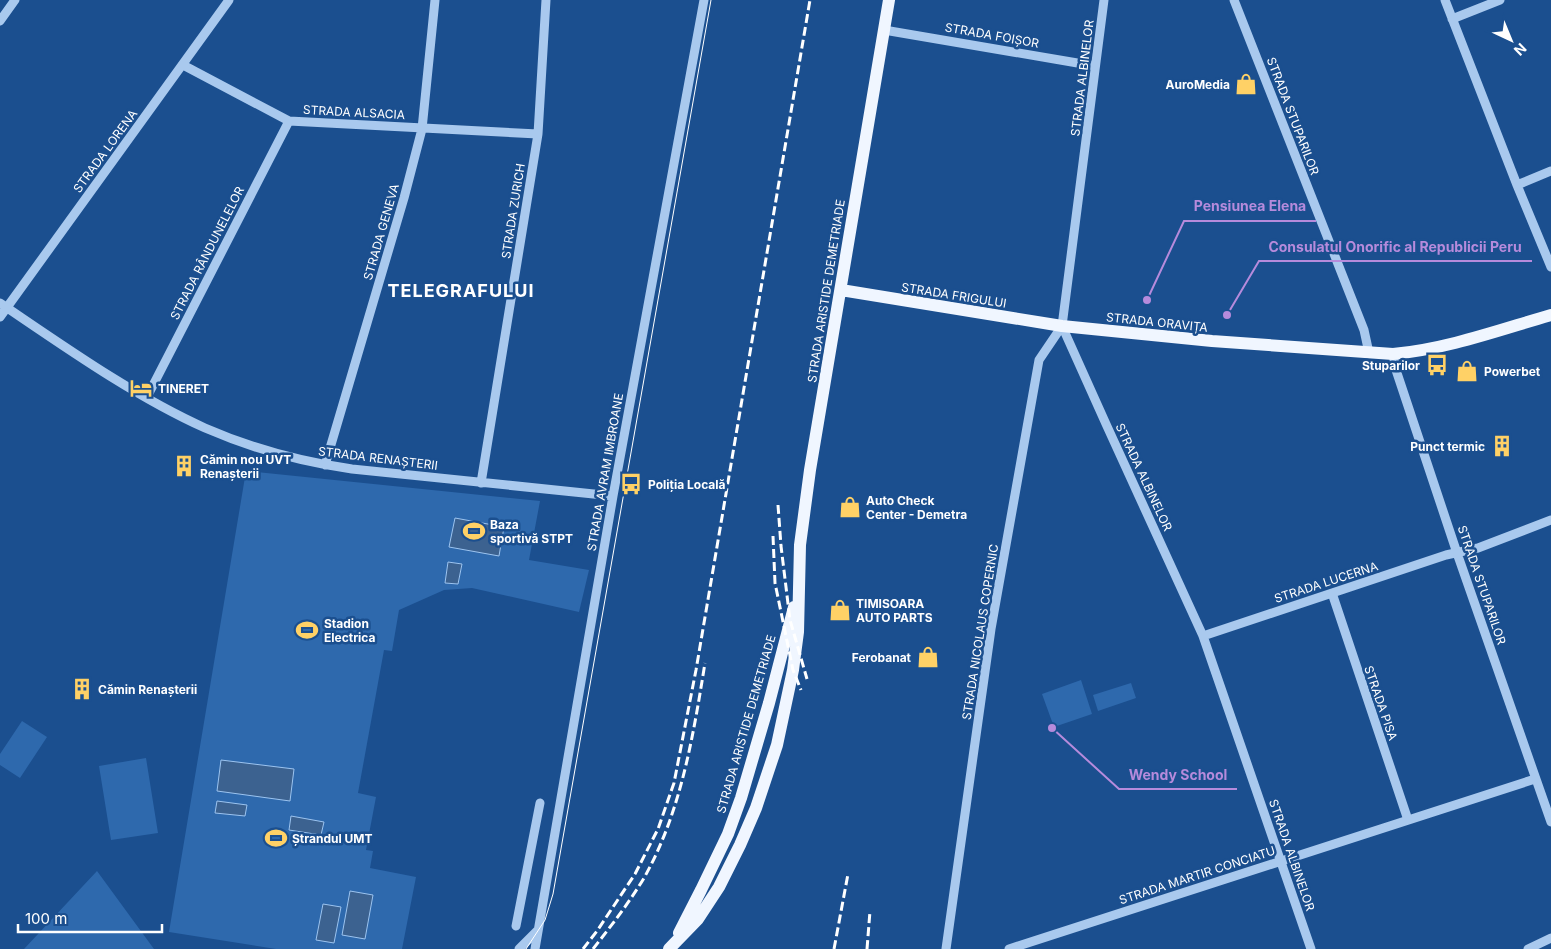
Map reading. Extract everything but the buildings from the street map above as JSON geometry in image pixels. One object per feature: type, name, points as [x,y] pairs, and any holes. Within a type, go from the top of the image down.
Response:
[{"type":"main road","name":"STRADA ARISTIDE DEMETRIADE","points":[[671,947],[698,919],[718,887],[740,845],[756,808],[777,744],[793,670],[798,632],[798,588],[804,516],[889,0]]},
{"type":"main road","name":"STRADA FRIGULUI","points":[[840,290],[1062,326]]},
{"type":"main road","name":"STRADA ORAVIȚA","points":[[1062,326],[1212,341],[1393,354],[1417,352],[1447,345],[1551,315]]},
{"type":"main road","name":"STRADA ARISTIDE DEMETRIADE","points":[[671,947],[714,863],[741,798],[769,703],[798,588]]},
{"type":"street","points":[[0,22],[15,0]]},
{"type":"street","name":"STRADA LORENA","points":[[0,316],[3,305],[229,0]]},
{"type":"street","name":"STRADA GENEVA","points":[[325,466],[404,198],[422,129],[435,0]]},
{"type":"street","name":"STRADA ZURICH","points":[[482,483],[538,134],[546,0]]},
{"type":"street","name":"STRADA AVRAM IMBROANE","points":[[535,949],[613,496],[704,0]]},
{"type":"street","name":"STRADA ALBINELOR","points":[[1104,0],[1062,326],[1203,636],[1311,949]]},
{"type":"street","name":"STRADA STUPARILOR","points":[[1234,0],[1364,330],[1369,353]]},
{"type":"street","points":[[1445,0],[1551,267]]},
{"type":"street","points":[[1452,19],[1500,0]]},
{"type":"street","name":"STRADA FOIȘOR","points":[[884,30],[1095,66]]},
{"type":"street","name":"STRADA ALSACIA","points":[[183,64],[288,121],[538,134]]},
{"type":"street","name":"STRADA RÂNDUNELELOR","points":[[147,397],[288,121]]},
{"type":"street","points":[[1517,185],[1551,171]]},
{"type":"street","name":"STRADA RENAȘTERII","points":[[3,305],[77,355],[147,397],[205,428],[254,446],[325,466],[613,496]]},
{"type":"street","name":"STRADA NICOLAUS COPERNIC","points":[[946,949],[991,630],[1039,360],[1062,326]]},
{"type":"street","name":"STRADA STUPARILOR","points":[[1393,354],[1396,370],[1457,553],[1551,822]]},
{"type":"street","name":"STRADA LUCERNA","points":[[1203,636],[1446,555],[1478,548],[1551,520]]},
{"type":"street","name":"STRADA PISA","points":[[1332,593],[1408,820]]},
{"type":"street","name":"STRADA MARTIR CONCIATU","points":[[1009,949],[1535,779]]},
{"type":"street","points":[[516,926],[540,803]]},
{"type":"street","points":[[519,949],[537,931]]},
{"type":"street","points":[[1528,949],[1551,938]]},
{"type":"shaded area","points":[[246,471],[540,501],[529,560],[589,570],[579,612],[472,588],[444,590],[399,610],[392,651],[384,650],[358,793],[376,797],[366,850],[373,851],[370,868],[416,877],[402,949],[276,949],[169,932]]},
{"type":"shaded area","points":[[455,518],[504,527],[499,556],[449,547]]},
{"type":"shaded area","points":[[448,562],[462,564],[458,584],[445,583]]},
{"type":"shaded area","points":[[1081,680],[1092,714],[1054,727],[1042,694]]},
{"type":"shaded area","points":[[1131,683],[1136,698],[1098,711],[1093,695]]},
{"type":"shaded area","points":[[22,721],[47,737],[20,778],[0,765],[0,754]]},
{"type":"shaded area","points":[[146,758],[158,833],[111,840],[99,766]]},
{"type":"shaded area","points":[[221,760],[294,769],[290,801],[217,791]]},
{"type":"shaded area","points":[[217,801],[247,805],[245,816],[215,813]]},
{"type":"shaded area","points":[[291,816],[324,822],[321,835],[289,830]]},
{"type":"shaded area","points":[[97,871],[154,949],[24,949]]},
{"type":"shaded area","points":[[350,891],[373,895],[365,939],[342,935]]},
{"type":"shaded area","points":[[323,904],[341,907],[334,943],[316,940]]},
{"type":"tram line","points":[[526,949],[545,920],[553,894],[711,0]]},
{"type":"railway","points":[[583,949],[635,874],[658,829],[674,783],[696,670],[810,0]]},
{"type":"railway","points":[[778,505],[790,620],[807,679]]},
{"type":"railway","points":[[773,536],[775,583],[793,670],[801,690]]},
{"type":"railway","points":[[593,949],[626,905],[644,878],[657,853],[684,774],[696,719],[705,663]]},
{"type":"railway","points":[[834,949],[848,874]]},
{"type":"railway","points":[[867,949],[870,911]]},
{"type":"place","name":"AuroMedia","points":[[1246,84]]},
{"type":"place","name":"Pensiunea Elena","points":[[1147,300]]},
{"type":"place","name":"Consulatul Onorific al Republicii Peru","points":[[1227,315]]},
{"type":"place","name":"Stuparilor","points":[[1437,365]]},
{"type":"place","name":"Powerbet","points":[[1467,371]]},
{"type":"place","name":"TINERET","points":[[141,388]]},
{"type":"place","name":"Punct termic","points":[[1502,446]]},
{"type":"place","name":"Cămin nou UVT Renașterii","points":[[184,466]]},
{"type":"place","name":"Poliția Locală","points":[[631,484]]},
{"type":"place","name":"Auto Check Center - Demetra","points":[[850,507]]},
{"type":"place","name":"Baza sportivă STPT","points":[[474,531]]},
{"type":"place","name":"TIMISOARA AUTO PARTS","points":[[840,610]]},
{"type":"place","name":"Stadion Electrica","points":[[307,630]]},
{"type":"place","name":"Ferobanat","points":[[928,657]]},
{"type":"place","name":"Cămin Renașterii","points":[[82,689]]},
{"type":"place","name":"Wendy School","points":[[1052,728]]},
{"type":"place","name":"Ștrandul UMT","points":[[276,838]]},
{"type":"district","name":"TELEGRAFULUI","points":[[461,290]]}]
